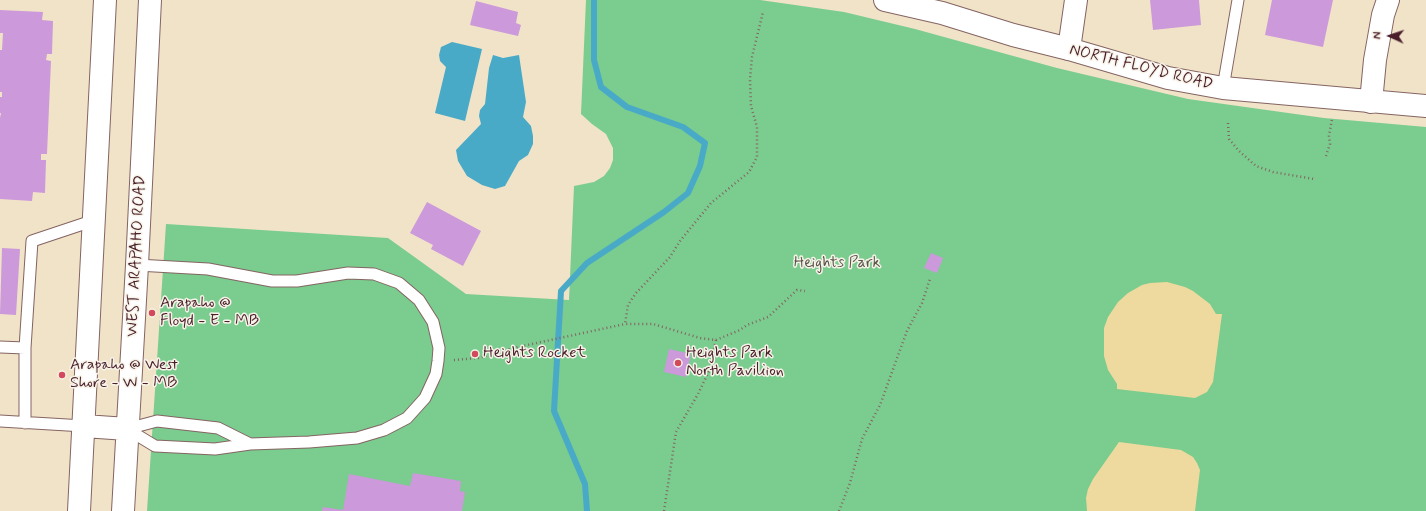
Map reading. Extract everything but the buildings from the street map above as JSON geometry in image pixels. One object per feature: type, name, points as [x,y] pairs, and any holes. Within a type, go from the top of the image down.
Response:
[{"type":"main road","points":[[79,511],[105,0]]},
{"type":"main road","name":"WEST ARAPAHO ROAD","points":[[123,511],[150,0]]},
{"type":"main road","name":"NORTH FLOYD ROAD","points":[[885,0],[932,5],[1013,35],[1069,49],[1168,78],[1223,88],[1426,106]]},
{"type":"main road","points":[[1069,49],[1076,0]]},
{"type":"main road","points":[[1371,102],[1375,60],[1383,15],[1388,0]]},
{"type":"main road","points":[[84,426],[127,429]]},
{"type":"lane","points":[[1223,88],[1238,0]]},
{"type":"lane","points":[[25,422],[25,348],[32,241],[95,220]]},
{"type":"lane","points":[[127,429],[155,446],[215,449],[250,444],[309,442],[357,438],[384,430],[408,418],[425,398],[436,374],[439,348],[433,322],[419,300],[399,283],[374,274],[348,273],[297,281],[272,281],[208,269],[137,266]]},
{"type":"lane","points":[[0,347],[25,348]]},
{"type":"lane","points":[[0,421],[84,426]]},
{"type":"lane","points":[[127,429],[157,421],[218,428],[250,444]]},
{"type":"path","points":[[624,324],[628,305],[636,293],[670,257],[680,241],[711,203],[749,172],[756,157],[757,127],[751,106],[750,79],[752,58],[763,12]]},
{"type":"path","points":[[1326,156],[1330,144],[1329,136],[1332,119]]},
{"type":"path","points":[[1228,123],[1229,139],[1239,151],[1256,166],[1273,172],[1314,179]]},
{"type":"path","points":[[839,511],[850,482],[862,439],[880,404],[907,331],[922,303],[930,280]]},
{"type":"path","points":[[438,361],[478,358],[518,347],[624,324],[653,324],[700,338],[716,340],[768,317],[797,290],[806,292]]},
{"type":"path","points":[[664,511],[676,432],[698,394],[709,371],[716,340]]},
{"type":"green space","name":"Heights Park","points":[[586,0],[760,0],[844,12],[915,29],[1057,68],[1188,99],[1324,118],[1426,127],[1426,511],[147,511],[166,224],[388,238],[466,294],[569,300],[574,186],[594,182],[604,176],[610,168],[613,160],[613,148],[606,134],[581,114]]},
{"type":"sand","points":[[1167,282],[1193,291],[1210,304],[1216,314],[1222,314],[1213,382],[1207,392],[1195,398],[1117,389],[1117,384],[1108,370],[1104,356],[1104,328],[1108,317],[1118,302],[1128,293],[1142,285]]},
{"type":"sand","points":[[1119,442],[1181,450],[1193,457],[1200,470],[1195,511],[1087,511],[1086,498],[1088,489],[1093,479]]},
{"type":"water","points":[[452,42],[482,49],[465,121],[435,113],[446,67],[440,61],[439,55],[441,47]]},
{"type":"water","points":[[493,55],[503,58],[519,55],[526,102],[523,117],[531,126],[533,136],[533,144],[528,155],[519,161],[505,186],[495,189],[482,185],[467,176],[458,161],[456,150],[481,124],[479,116],[480,110],[485,104],[489,68]]},
{"type":"waterway","points":[[587,511],[585,484],[554,411],[561,291],[587,263],[664,212],[688,193],[700,166],[705,143],[683,127],[627,107],[601,87],[594,60],[594,0]]},
{"type":"place","name":"Arapaho @ Floyd - E - MB","points":[[152,313]]},
{"type":"place","name":"Heights Rocket","points":[[475,354]]},
{"type":"place","name":"Heights Park North Paviliion","points":[[678,363]]},
{"type":"place","name":"Arapaho @ West Shore - W - MB","points":[[62,375]]}]
